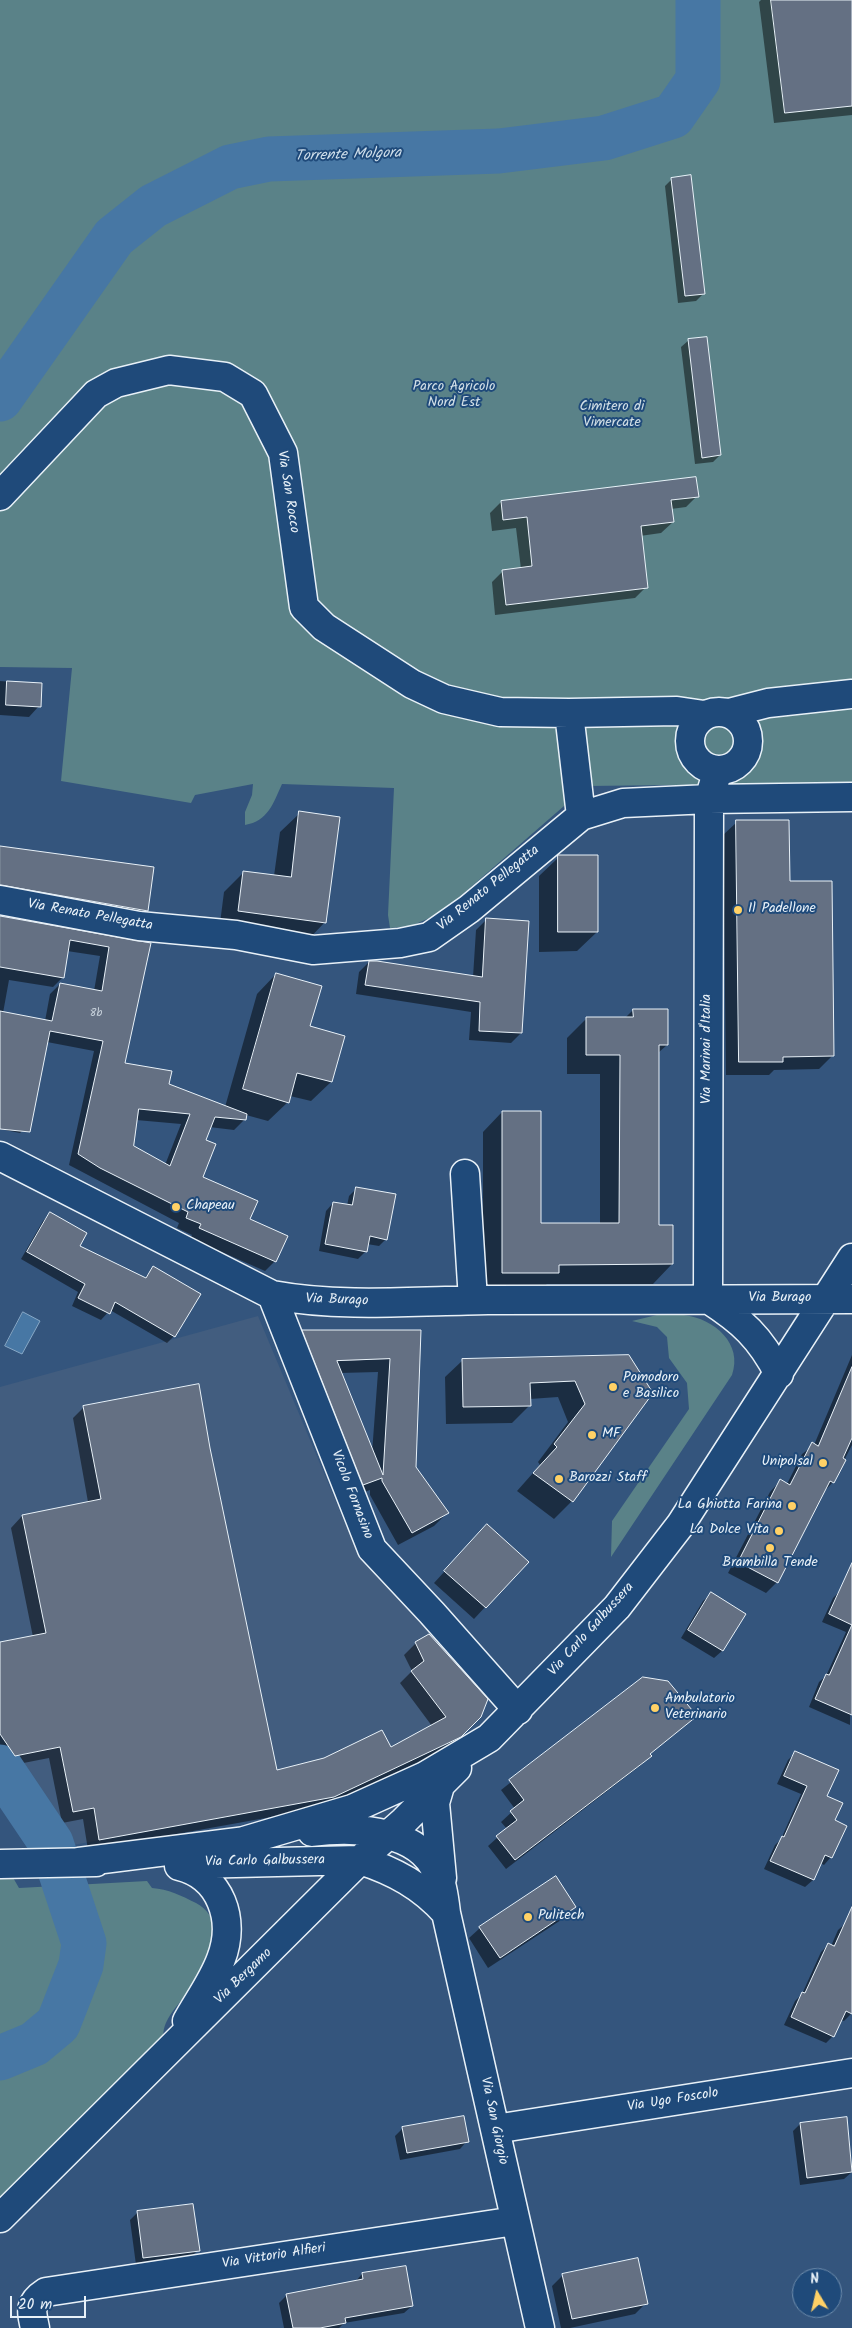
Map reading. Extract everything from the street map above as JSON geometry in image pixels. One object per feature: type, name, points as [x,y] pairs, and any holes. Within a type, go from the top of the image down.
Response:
[{"type":"street","name":"Via San Rocco","points":[[0,496],[96,394],[116,383],[169,370],[225,377],[253,394],[283,453],[304,608],[324,627],[412,684],[444,699],[500,712],[569,713],[677,710],[716,714]]},
{"type":"street","points":[[716,714],[743,724],[748,742],[746,750],[735,765],[718,770],[700,764],[690,748],[689,738],[692,729],[716,714],[768,702],[852,694]]},
{"type":"street","points":[[569,713],[581,816]]},
{"type":"street","name":"Via Marinai d'Italia","points":[[708,1299],[709,799],[718,770]]},
{"type":"street","name":"Via Renato Pellegatta","points":[[0,900],[139,926],[236,935],[313,950],[400,943],[429,938],[469,908],[581,816],[623,803],[709,799],[852,798]]},
{"type":"street","name":"Via Burago","points":[[0,1156],[272,1295],[302,1300],[367,1303],[473,1300],[839,1299]]},
{"type":"street","points":[[465,1174],[473,1300]]},
{"type":"street","name":"Via Carlo Galbussera","points":[[237,1843],[352,1808],[425,1776],[489,1738],[617,1606],[681,1524],[779,1374],[839,1299],[852,1258]]},
{"type":"street","name":"Vicolo Fornasino","points":[[272,1295],[372,1549],[518,1710]]},
{"type":"street","name":"Via Burago","points":[[708,1299],[737,1318],[750,1331],[768,1353],[779,1374]]},
{"type":"street","name":"Via Bergamo","points":[[0,2218],[360,1860],[489,1738]]},
{"type":"street","name":"Via San Giorgio","points":[[440,1786],[436,1804],[436,1821],[446,1914],[540,2328]]},
{"type":"street","name":"Via Carlo Galbussera","points":[[79,1862],[237,1843],[317,1831],[348,1829],[388,1835]]},
{"type":"street","name":"Via San Giorgio","points":[[388,1835],[404,1841],[423,1852],[433,1864],[442,1884]]},
{"type":"street","name":"Via Carlo Galbussera","points":[[0,1864],[79,1862],[170,1864],[360,1860]]},
{"type":"street","name":"Via San Giorgio","points":[[360,1860],[384,1868],[426,1892],[446,1914]]},
{"type":"street","name":"Via Carlo Galbussera","points":[[170,1864],[193,1870],[210,1882],[221,1901],[226,1927],[221,1958],[173,2046]]},
{"type":"street","name":"Via Ugo Foscolo","points":[[494,2129],[852,2073]]},
{"type":"street","name":"Via Vittorio Alfieri","points":[[35,2328],[31,2311],[36,2299],[46,2292],[516,2221]]},
{"type":"shaded area","points":[[23,1312],[40,1321],[22,1354],[5,1346]]},
{"type":"shaded area","points":[[258,1316],[352,1540],[488,1698],[481,1717],[461,1737],[334,1797],[73,1845],[0,1734],[0,1387]]},
{"type":"green space","name":"Parco Agricolo Nord Est","points":[[0,0],[852,0],[852,783],[587,786],[441,913],[411,926],[390,928],[388,915],[394,788],[282,784],[272,805],[264,816],[253,823],[245,825],[245,812],[252,795],[253,784],[195,795],[191,803],[61,781],[72,668],[0,667]]},
{"type":"green space","points":[[661,1314],[695,1317],[716,1328],[730,1343],[734,1353],[732,1375],[611,1557],[612,1521],[689,1409],[687,1383],[669,1358],[667,1337],[657,1327],[632,1321]]},
{"type":"green space","points":[[0,1855],[19,1888],[147,1881],[152,1888],[175,1893],[191,1900],[209,1914],[214,1930],[214,1947],[209,1962],[200,1977],[170,2015],[165,2027],[164,2038],[0,2201]]},
{"type":"building","points":[[771,0],[852,0],[852,106],[785,113]]},
{"type":"building","points":[[691,175],[705,294],[685,296],[671,178]]},
{"type":"building","points":[[707,337],[721,455],[702,458],[688,339]]},
{"type":"building","points":[[696,477],[699,497],[671,500],[674,522],[641,526],[648,588],[506,605],[502,570],[532,566],[527,517],[503,520],[501,501]]},
{"type":"building","points":[[7,681],[42,683],[41,707],[6,705]]},
{"type":"building","points":[[299,811],[340,817],[326,923],[238,911],[243,871],[291,877]]},
{"type":"building","points":[[736,820],[789,820],[790,881],[832,881],[834,1056],[783,1057],[783,1062],[739,1062]]},
{"type":"building","points":[[0,846],[154,867],[148,911],[0,885]]},
{"type":"building","points":[[558,855],[598,855],[598,932],[558,932]]},
{"type":"building","points":[[0,916],[151,943],[125,1063],[172,1071],[169,1084],[247,1114],[246,1120],[215,1117],[206,1140],[216,1144],[203,1177],[258,1201],[250,1219],[288,1236],[276,1262],[199,1228],[201,1224],[186,1218],[188,1212],[100,1168],[78,1154],[103,1041],[50,1031],[30,1132],[0,1129],[0,1011],[52,1021],[60,983],[102,991],[109,947],[70,940],[64,978],[0,967]],"holes":[[[139,1109],[190,1114],[170,1166],[134,1146]]]},
{"type":"building","points":[[486,918],[529,921],[522,1033],[479,1031],[480,1002],[365,985],[369,961],[482,977]]},
{"type":"building","points":[[276,973],[322,986],[310,1026],[345,1036],[332,1082],[297,1073],[289,1103],[243,1089]]},
{"type":"building","points":[[633,1009],[668,1009],[668,1045],[659,1045],[659,1225],[673,1225],[673,1264],[559,1265],[559,1273],[502,1273],[502,1111],[541,1111],[541,1223],[619,1223],[620,1055],[586,1055],[586,1017],[633,1017]]},
{"type":"building","points":[[356,1187],[396,1194],[387,1240],[370,1236],[367,1252],[325,1244],[333,1202],[352,1205]]},
{"type":"building","points":[[50,1212],[87,1233],[80,1246],[146,1278],[153,1266],[201,1294],[175,1337],[115,1302],[110,1314],[78,1298],[85,1284],[27,1252]]},
{"type":"building","points":[[302,1330],[421,1330],[416,1467],[449,1513],[412,1533],[382,1478],[363,1485]],"holes":[[[390,1359],[383,1475],[337,1361]]]},
{"type":"building","points":[[629,1355],[653,1393],[573,1502],[533,1473],[557,1447],[554,1444],[585,1404],[575,1381],[530,1383],[531,1406],[463,1407],[462,1359]]},
{"type":"building","points":[[852,1367],[852,1438],[843,1458],[846,1460],[834,1483],[830,1481],[778,1583],[738,1562],[780,1479],[790,1485],[812,1442],[818,1446]]},
{"type":"building","points":[[199,1384],[210,1448],[277,1770],[324,1758],[382,1730],[391,1747],[446,1717],[411,1671],[424,1661],[415,1642],[429,1634],[488,1699],[481,1717],[461,1737],[334,1797],[99,1840],[94,1808],[73,1812],[60,1747],[15,1756],[0,1734],[0,1642],[46,1633],[22,1515],[101,1499],[83,1406]]},
{"type":"building","points":[[487,1524],[529,1562],[486,1608],[444,1571]]},
{"type":"building","points":[[852,1563],[852,1625],[829,1614]]},
{"type":"building","points":[[711,1592],[746,1614],[723,1651],[688,1630]]},
{"type":"building","points":[[852,1625],[852,1715],[815,1699],[826,1674],[829,1675]]},
{"type":"building","points":[[643,1677],[668,1681],[697,1716],[650,1754],[652,1756],[515,1860],[496,1836],[517,1820],[510,1811],[524,1800],[509,1780]]},
{"type":"building","points":[[795,1751],[839,1770],[827,1796],[843,1803],[835,1820],[847,1826],[832,1858],[825,1855],[814,1880],[770,1861],[782,1836],[784,1837],[807,1786],[784,1776]]},
{"type":"building","name":"Pulitech","points":[[556,1876],[576,1907],[500,1958],[479,1927]]},
{"type":"building","points":[[852,1907],[852,2014],[846,2011],[834,2037],[791,2017],[802,1992],[805,1993],[828,1943],[834,1946]]},
{"type":"building","points":[[464,2116],[469,2142],[407,2153],[402,2127]]},
{"type":"building","points":[[847,2117],[852,2172],[807,2178],[800,2123]]},
{"type":"building","points":[[193,2204],[200,2251],[143,2258],[137,2211]]},
{"type":"building","points":[[638,2258],[648,2304],[572,2319],[562,2274]]},
{"type":"building","points":[[406,2266],[413,2306],[345,2318],[346,2323],[320,2328],[293,2328],[286,2294],[363,2279],[362,2273]]},
{"type":"waterway","name":"Torrente Molgora","points":[[0,399],[114,237],[153,206],[230,167],[269,159],[499,151],[604,138],[673,116],[698,80],[698,0]]},
{"type":"waterway","name":"Torrente Molgora","points":[[0,1767],[51,1843],[84,1943],[81,1965],[58,2024],[34,2044],[0,2058]]},
{"type":"place","name":"Il Padellone","points":[[738,910]]},
{"type":"place","name":"Chapeau","points":[[176,1207]]},
{"type":"place","name":"Pomodoro e Basilico","points":[[613,1387]]},
{"type":"place","name":"MF","points":[[592,1435]]},
{"type":"place","name":"Unipolsal","points":[[823,1463]]},
{"type":"place","name":"Barozzi Staff","points":[[559,1479]]},
{"type":"place","name":"La Ghiotta Farina","points":[[792,1506]]},
{"type":"place","name":"La Dolce Vita","points":[[779,1531]]},
{"type":"place","name":"Brambilla Tende","points":[[770,1548]]},
{"type":"place","name":"Ambulatorio Veterinario","points":[[655,1708]]},
{"type":"place","name":"Pulitech","points":[[528,1917]]},
{"type":"park label","name":"Cimitero di Vimercate","points":[[612,416]]}]
